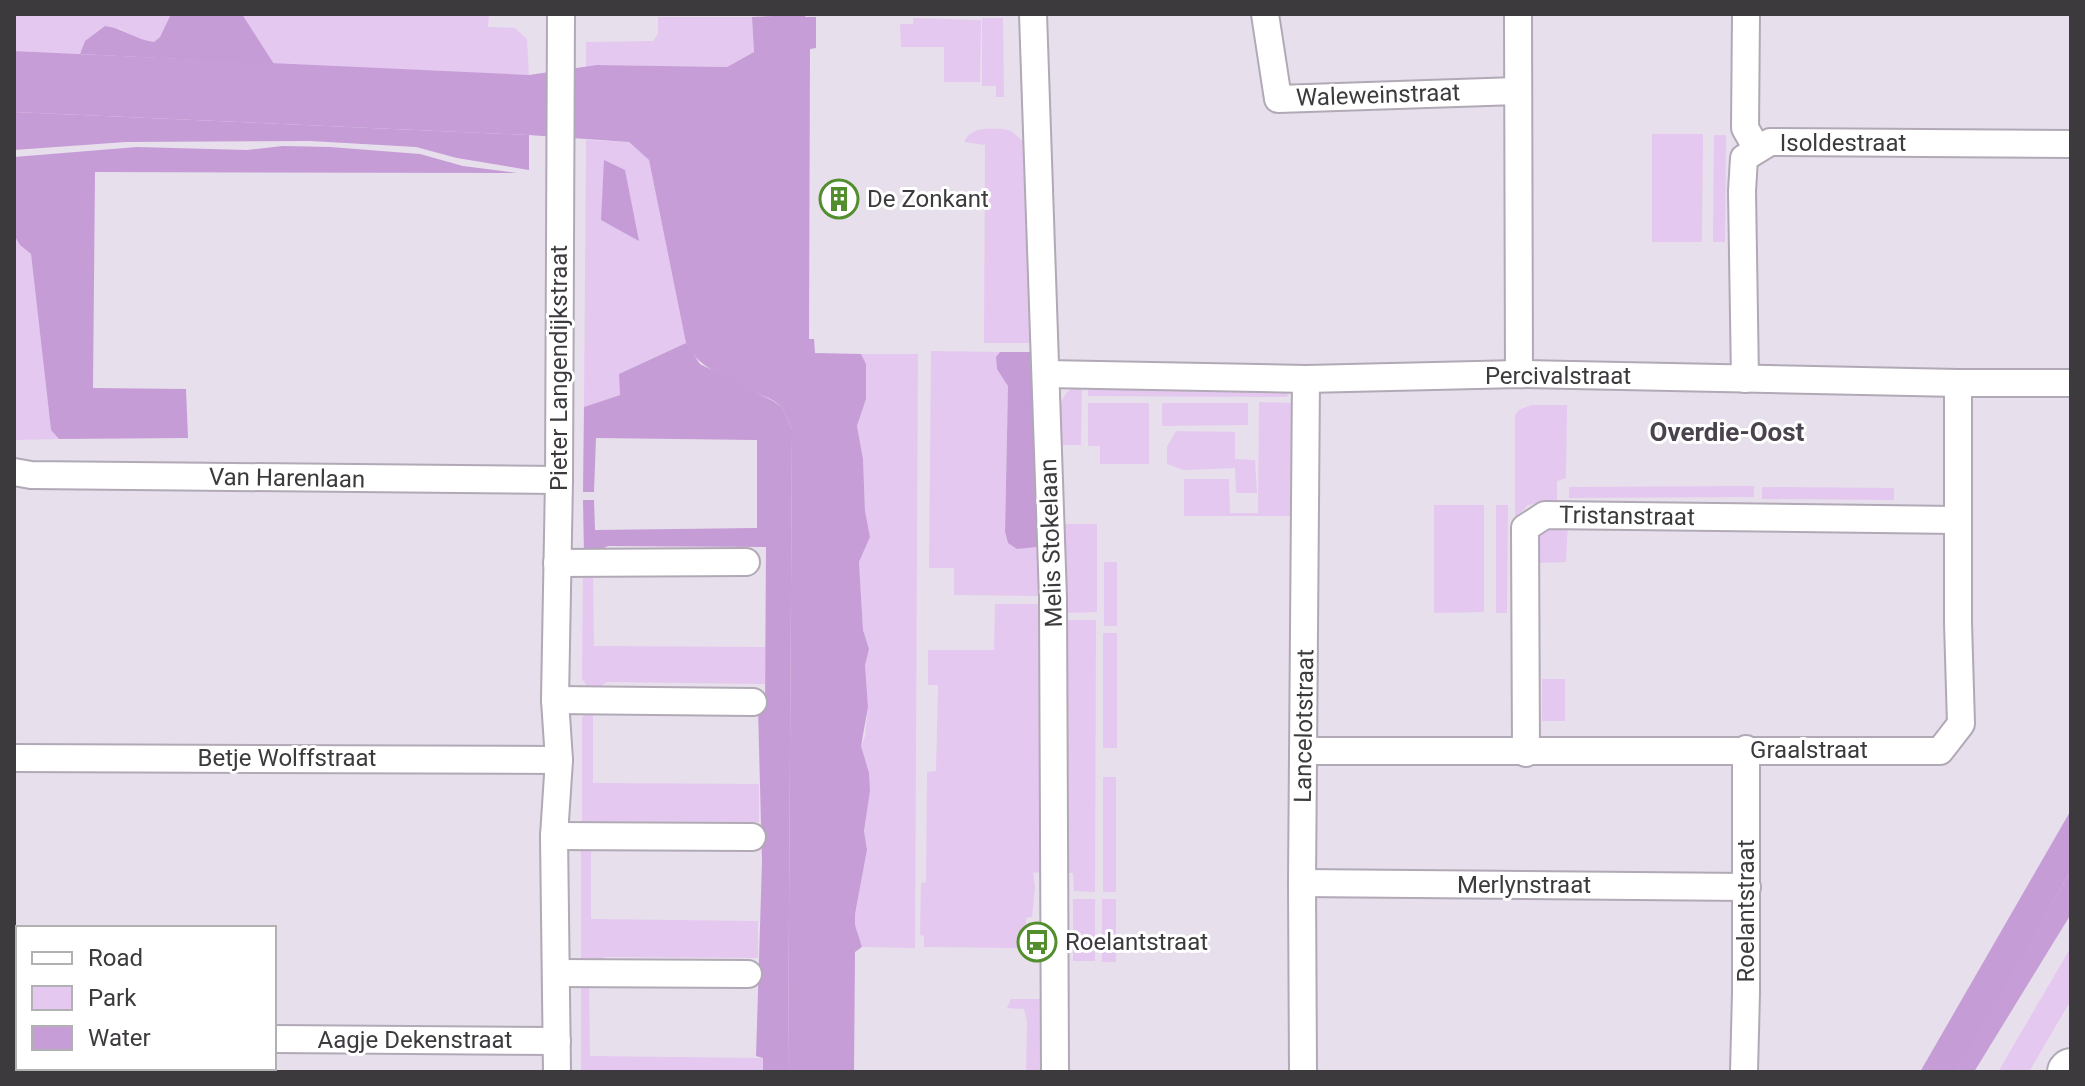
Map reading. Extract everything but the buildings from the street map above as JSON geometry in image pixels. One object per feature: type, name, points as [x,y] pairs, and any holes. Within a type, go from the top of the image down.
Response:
[{"type":"street","name":"Pieter Langendijkstraat","points":[[557,1072],[554,836],[559,760],[555,700],[561,14]]},
{"type":"street","name":"Melis Stokelaan","points":[[1033,14],[1053,598],[1055,1072]]},
{"type":"street","name":"Waleweinstraat","points":[[1265,14],[1278,99],[1517,91]]},
{"type":"street","points":[[1746,14],[1745,128],[1757,149]]},
{"type":"street","points":[[1519,374],[1517,91],[1522,15]]},
{"type":"street","name":"Isoldestraat","points":[[1745,379],[1744,158],[1770,142],[2071,144]]},
{"type":"street","name":"Percivalstraat","points":[[1046,374],[1306,379],[1519,374],[2071,383]]},
{"type":"street","name":"Lancelotstraat","points":[[1303,1072],[1306,379]]},
{"type":"street","name":"Graalstraat","points":[[1303,751],[1940,751],[1961,724],[1958,383]]},
{"type":"street","name":"Van Harenlaan","points":[[14,472],[31,475],[559,480]]},
{"type":"street","name":"Tristanstraat","points":[[1526,753],[1525,528],[1545,515],[1957,520]]},
{"type":"street","points":[[557,563],[746,562]]},
{"type":"street","points":[[555,700],[753,702]]},
{"type":"street","name":"Roelantstraat","points":[[1744,1072],[1746,749]]},
{"type":"street","name":"Betje Wolffstraat","points":[[14,758],[559,760]]},
{"type":"street","points":[[554,836],[752,837]]},
{"type":"street","name":"Merlynstraat","points":[[1302,883],[1747,887]]},
{"type":"street","points":[[556,973],[748,974]]},
{"type":"street","name":"Aagje Dekenstraat","points":[[276,1039],[557,1041]]},
{"type":"green space","points":[[14,14],[171,14],[160,37],[154,42],[143,41],[119,28],[80,54],[14,51]]},
{"type":"green space","points":[[242,14],[489,14],[488,27],[515,28],[527,39],[529,75],[274,64]]},
{"type":"green space","points":[[658,17],[752,17],[754,52],[727,67],[597,65],[586,68],[586,42],[653,41],[658,34]]},
{"type":"green space","points":[[913,18],[981,20],[980,82],[944,82],[944,47],[901,47],[900,24],[913,24]]},
{"type":"green space","points":[[982,18],[1003,18],[1004,97],[996,97],[996,86],[982,86]]},
{"type":"green space","points":[[976,131],[1011,131],[1025,143],[1033,343],[984,343],[985,145],[964,142]]},
{"type":"green space","points":[[1652,134],[1703,134],[1702,242],[1652,242]]},
{"type":"green space","points":[[1714,135],[1726,135],[1725,242],[1713,242]]},
{"type":"green space","points":[[586,140],[629,142],[649,160],[686,343],[619,374],[620,395],[584,407]]},
{"type":"green space","points":[[14,235],[31,254],[51,430],[59,439],[14,440]]},
{"type":"green space","points":[[931,351],[1000,352],[996,358],[1008,386],[1005,532],[1008,543],[1042,541],[1043,596],[954,595],[954,568],[929,568]]},
{"type":"green space","points":[[861,354],[918,354],[915,948],[862,947],[855,925],[867,851],[864,831],[870,791],[861,746],[868,707],[865,665],[869,649],[863,630],[859,562],[870,537],[857,426],[866,399],[866,365]]},
{"type":"green space","points":[[1082,384],[1081,445],[1060,445],[1062,400],[1066,393]]},
{"type":"green space","points":[[1088,384],[1281,388],[1289,395],[1088,396]]},
{"type":"green space","points":[[1259,402],[1292,403],[1293,406],[1292,516],[1184,516],[1184,479],[1229,479],[1230,513],[1258,513]]},
{"type":"green space","points":[[1088,403],[1149,403],[1149,464],[1100,464],[1100,446],[1088,446]]},
{"type":"green space","points":[[1162,403],[1248,403],[1248,425],[1162,426]]},
{"type":"green space","points":[[1531,405],[1567,405],[1566,478],[1557,481],[1557,500],[1528,505],[1515,519],[1515,415]]},
{"type":"green space","points":[[1176,431],[1235,432],[1235,459],[1255,460],[1257,493],[1236,493],[1235,468],[1184,470],[1167,464],[1167,447]]},
{"type":"green space","points":[[1754,486],[1754,497],[1569,498],[1569,487]]},
{"type":"green space","points":[[1762,487],[1894,488],[1894,500],[1762,499]]},
{"type":"green space","points":[[1434,505],[1484,505],[1484,612],[1434,613]]},
{"type":"green space","points":[[1496,505],[1508,505],[1507,613],[1496,613]]},
{"type":"green space","points":[[1568,522],[1566,562],[1536,563],[1541,534]]},
{"type":"green space","points":[[1065,524],[1097,524],[1097,612],[1065,613]]},
{"type":"green space","points":[[1104,562],[1117,562],[1117,626],[1104,626]]},
{"type":"green space","points":[[583,571],[593,571],[594,646],[766,647],[765,684],[607,682],[597,689],[588,687],[582,679]]},
{"type":"green space","points":[[995,604],[1043,604],[1041,872],[1033,873],[1035,886],[1032,917],[1026,918],[1026,948],[924,947],[924,936],[920,935],[921,883],[926,882],[927,772],[936,771],[938,685],[928,685],[928,650],[994,650]]},
{"type":"green space","points":[[1065,620],[1096,620],[1095,892],[1074,891],[1073,873],[1064,873]]},
{"type":"green space","points":[[1103,633],[1117,633],[1117,748],[1103,748]]},
{"type":"green space","points":[[1542,679],[1565,679],[1565,721],[1542,721]]},
{"type":"green space","points":[[593,709],[593,783],[759,784],[759,822],[606,821],[595,829],[582,829],[582,718]]},
{"type":"green space","points":[[1103,777],[1116,777],[1116,892],[1103,892]]},
{"type":"green space","points":[[581,845],[591,845],[591,919],[758,921],[758,958],[605,957],[594,966],[581,965]]},
{"type":"green space","points":[[1073,899],[1095,899],[1095,961],[1073,961]]},
{"type":"green space","points":[[1102,899],[1116,899],[1116,962],[1102,962]]},
{"type":"green space","points":[[2071,947],[2071,1000],[2029,1072],[1998,1072]]},
{"type":"green space","points":[[589,982],[590,1056],[763,1058],[763,1072],[581,1072],[581,983]]},
{"type":"green space","points":[[1011,999],[1041,999],[1041,1072],[1026,1072],[1027,1021],[1024,1009],[1007,1008]]},
{"type":"shaded area","points":[[171,14],[242,14],[274,64],[80,54],[85,41],[105,26],[154,42],[160,37]]},
{"type":"shaded area","points":[[14,112],[529,135],[529,170],[457,158],[416,147],[310,141],[126,142],[14,150]]},
{"type":"shaded area","points":[[283,146],[420,154],[463,166],[517,173],[95,172],[93,388],[186,389],[188,438],[59,439],[51,430],[31,254],[14,235],[14,157],[137,147],[247,150]]},
{"type":"shaded area","points":[[604,160],[625,170],[639,241],[601,220]]},
{"type":"shaded area","points":[[686,343],[700,364],[782,407],[792,429],[788,1072],[763,1072],[763,1058],[756,1056],[762,862],[758,708],[765,708],[766,547],[608,546],[592,554],[584,554],[583,500],[594,500],[595,530],[757,528],[757,440],[596,438],[594,492],[583,492],[584,407],[620,395],[619,374]]},
{"type":"shaded area","points":[[1000,352],[1033,352],[1042,541],[1036,547],[1017,549],[1008,543],[1005,532],[1008,386],[997,369],[996,357]]},
{"type":"shaded area","points":[[2071,810],[2071,870],[1971,1047],[1955,1072],[1920,1072]]},
{"type":"water","points":[[774,14],[816,17],[816,48],[810,49],[809,339],[814,339],[815,353],[861,354],[866,364],[866,399],[857,426],[870,537],[859,562],[863,630],[869,649],[865,665],[868,707],[861,746],[869,773],[870,791],[864,831],[867,850],[855,914],[862,947],[855,952],[854,1072],[788,1072],[792,429],[782,407],[712,370],[692,353],[686,343],[649,160],[629,142],[14,112],[14,51],[529,75],[597,65],[727,67],[754,52],[752,17]]},
{"type":"water","points":[[2071,870],[2071,914],[1974,1072],[1955,1072]]},
{"type":"place","name":"De Zonkant","points":[[839,199]]},
{"type":"place","name":"Roelantstraat","points":[[1037,942]]},
{"type":"district","name":"Overdie-Oost","points":[[1727,432]]}]
